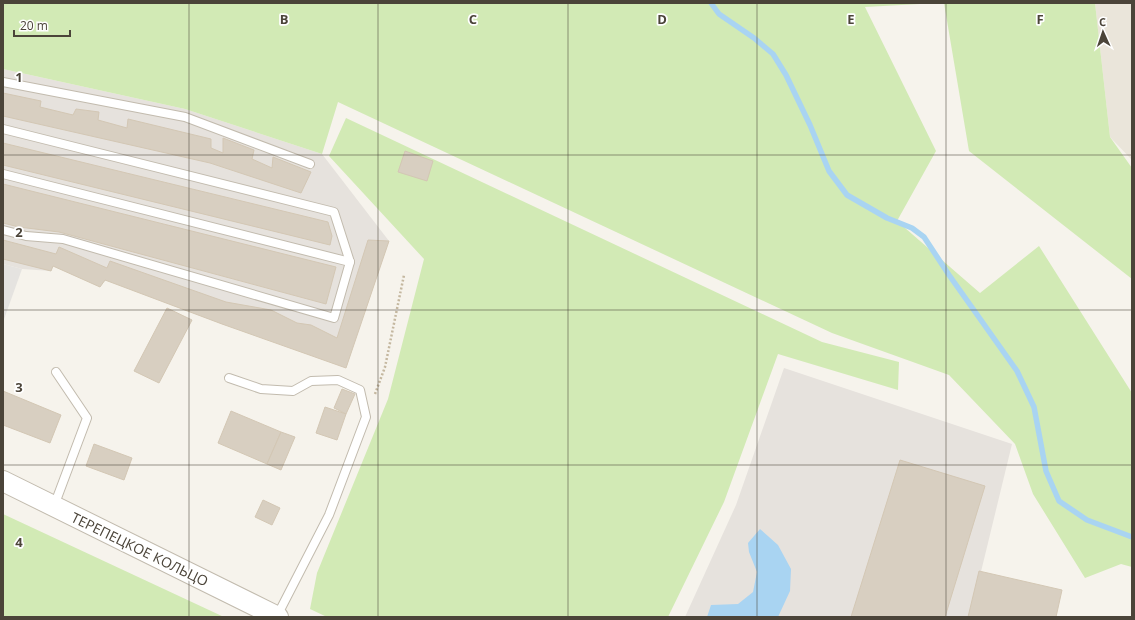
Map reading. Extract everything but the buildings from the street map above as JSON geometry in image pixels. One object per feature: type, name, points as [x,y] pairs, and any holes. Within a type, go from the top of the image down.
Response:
[{"type":"street","name":"ТЕРЕПЕЦКОЕ КОЛЬЦО","points":[[3,481],[277,617]]},
{"type":"lane","points":[[3,82],[184,117],[310,164]]},
{"type":"lane","points":[[3,129],[334,212],[350,262],[334,318],[63,238],[26,236],[3,230]]},
{"type":"lane","points":[[3,174],[350,262]]},
{"type":"lane","points":[[54,507],[87,418],[56,372]]},
{"type":"lane","points":[[229,378],[260,389],[293,391],[311,381],[338,380],[360,390],[366,417],[329,515],[277,617]]},
{"type":"path","points":[[366,417],[385,367],[404,275]]},
{"type":"shaded area","points":[[1095,3],[1132,3],[1132,160],[1110,137]]},
{"type":"shaded area","points":[[3,69],[185,109],[322,154],[389,241],[346,368],[222,324],[106,280],[100,287],[53,266],[51,271],[22,269],[3,264]]},
{"type":"shaded area","points":[[3,264],[22,269],[3,322]]},
{"type":"shaded area","points":[[784,368],[1012,444],[970,617],[685,617],[736,505]]},
{"type":"green space","points":[[3,3],[938,3],[865,7],[936,151],[897,221],[980,293],[1039,246],[1132,393],[1132,567],[1121,564],[1085,578],[1033,494],[1015,444],[949,375],[832,333],[338,102],[322,154],[185,109],[3,69]]},
{"type":"green space","points":[[944,3],[1095,3],[1110,137],[1132,168],[1132,279],[969,151]]},
{"type":"green space","points":[[346,118],[822,342],[899,362],[898,390],[778,354],[724,502],[668,617],[327,617],[310,609],[317,573],[388,399],[424,259],[329,156]]},
{"type":"green space","points":[[3,514],[224,617],[3,617]]},
{"type":"water","points":[[760,529],[778,545],[791,569],[790,591],[778,617],[707,617],[711,605],[738,604],[753,592],[757,572],[749,552],[748,543]]},
{"type":"waterway","points":[[711,3],[719,14],[754,38],[773,54],[786,75],[810,125],[829,171],[847,195],[887,218],[912,228],[924,237],[1017,371],[1034,407],[1046,471],[1059,501],[1087,520],[1132,537]]}]
